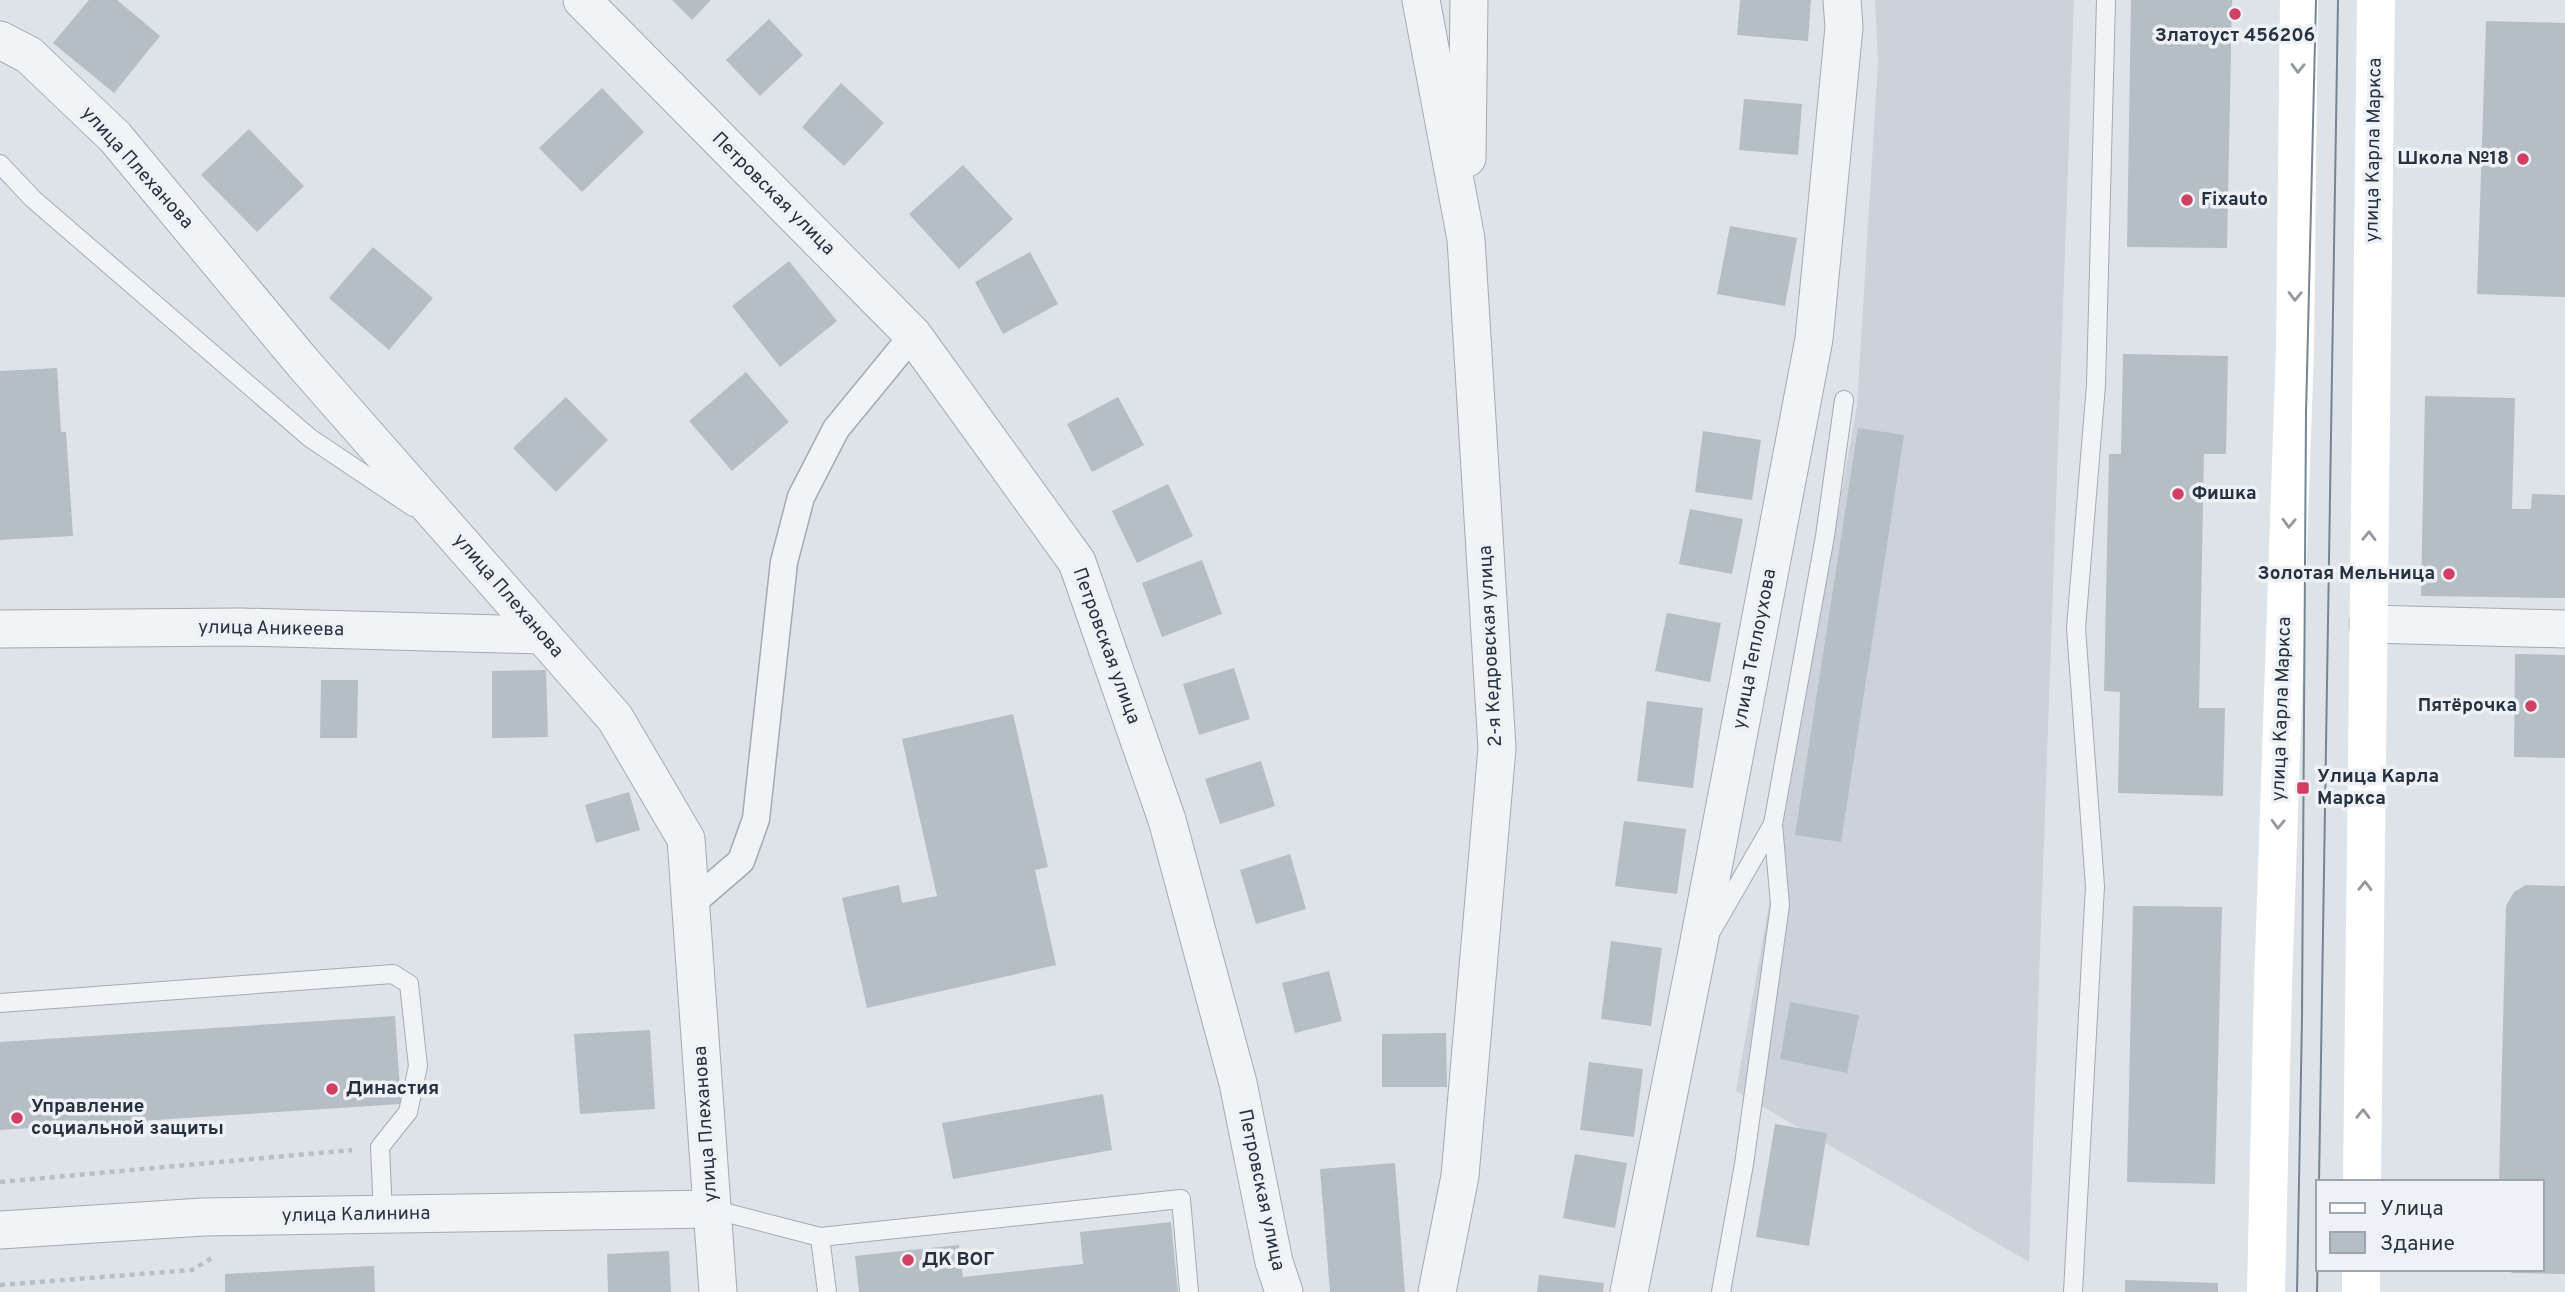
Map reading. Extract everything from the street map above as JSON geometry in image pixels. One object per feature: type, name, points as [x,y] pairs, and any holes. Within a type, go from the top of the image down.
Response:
[{"type":"main road","name":"улица Карла Маркса","points":[[2266,1292],[2273,985],[2295,348],[2299,0]]},
{"type":"main road","name":"улица Карла Маркса","points":[[2362,1180],[2376,0]]},
{"type":"main road","points":[[2361,1271],[2361,1292]]},
{"type":"street","name":"Петровская улица","points":[[582,0],[913,335],[1077,562],[1167,820],[1238,1083],[1274,1262],[1284,1292]]},
{"type":"street","name":"2-я Кедровская улица","points":[[1421,0],[1466,239],[1497,748],[1460,1176],[1437,1292]]},
{"type":"street","points":[[1466,239],[1469,0]]},
{"type":"street","name":"улица Теплоухова","points":[[1629,1292],[1814,339],[1844,27],[1842,0]]},
{"type":"street","name":"улица Плеханова","points":[[0,40],[29,55],[115,137],[303,363],[615,718],[685,839],[718,1292]]},
{"type":"street","points":[[690,905],[741,860],[756,819],[783,562],[801,496],[836,429],[913,335]]},
{"type":"street","points":[[2368,624],[2565,629]]},
{"type":"street","name":"улица Аникеева","points":[[0,629],[241,628],[542,635]]},
{"type":"street","name":"улица Калинина","points":[[0,1230],[203,1217],[712,1209]]},
{"type":"lane","points":[[2073,1292],[2095,886],[2076,628],[2096,385],[2106,0]]},
{"type":"lane","points":[[0,164],[33,200],[310,438],[451,532]]},
{"type":"lane","points":[[1721,1292],[1744,1164],[1780,905],[1773,824],[1825,536],[1844,400]]},
{"type":"lane","points":[[1696,957],[1773,824]]},
{"type":"lane","points":[[0,1003],[393,974],[409,984],[418,1066],[408,1112],[380,1147],[383,1214]]},
{"type":"lane","points":[[712,1209],[820,1237],[1181,1199],[1188,1292]]},
{"type":"lane","points":[[820,1237],[827,1292]]},
{"type":"path","points":[[0,1182],[380,1147]]},
{"type":"path","points":[[0,1285],[192,1270],[214,1256]]},
{"type":"shaded area","points":[[1875,0],[2074,0],[2029,1262],[1736,1091],[1857,406],[1878,61]]},
{"type":"building","points":[[89,0],[117,0],[160,36],[114,93],[53,43]]},
{"type":"building","points":[[672,0],[711,0],[692,20]]},
{"type":"building","points":[[1740,0],[1811,0],[1808,41],[1737,35]]},
{"type":"building","points":[[2131,0],[2232,0],[2227,248],[2127,247]]},
{"type":"building","points":[[769,19],[803,55],[760,96],[726,60]]},
{"type":"building","name":"Школа №18","points":[[2486,21],[2565,23],[2565,297],[2477,294]]},
{"type":"building","points":[[841,83],[884,123],[844,166],[802,127]]},
{"type":"building","points":[[602,88],[644,132],[582,192],[539,148]]},
{"type":"building","points":[[1744,99],[1802,104],[1798,155],[1739,150]]},
{"type":"building","points":[[249,129],[304,186],[257,232],[201,175]]},
{"type":"building","points":[[963,165],[1013,219],[959,269],[909,214]]},
{"type":"building","points":[[1730,226],[1797,238],[1785,306],[1717,294]]},
{"type":"building","points":[[373,247],[433,298],[389,350],[329,298]]},
{"type":"building","points":[[1030,252],[1058,304],[1003,334],[975,282]]},
{"type":"building","points":[[789,261],[837,321],[780,367],[732,306]]},
{"type":"building","points":[[2123,354],[2228,356],[2226,454],[2204,454],[2199,708],[2225,708],[2223,796],[2118,793],[2120,692],[2104,691],[2109,454],[2121,454]]},
{"type":"building","points":[[57,368],[61,432],[66,432],[73,536],[0,540],[0,371]]},
{"type":"building","points":[[746,372],[789,422],[732,471],[689,421]]},
{"type":"building","points":[[2425,396],[2515,398],[2512,509],[2531,509],[2532,494],[2565,495],[2565,598],[2421,596]]},
{"type":"building","points":[[566,397],[608,440],[556,492],[513,448]]},
{"type":"building","points":[[1118,397],[1144,445],[1092,472],[1067,424]]},
{"type":"building","points":[[1858,428],[1904,435],[1841,842],[1795,835]]},
{"type":"building","points":[[1703,431],[1761,440],[1752,500],[1695,492]]},
{"type":"building","points":[[1168,484],[1193,536],[1137,563],[1112,511]]},
{"type":"building","points":[[1690,509],[1743,519],[1732,574],[1679,564]]},
{"type":"building","points":[[1202,560],[1222,614],[1162,637],[1142,583]]},
{"type":"building","points":[[1667,613],[1721,623],[1710,682],[1655,671]]},
{"type":"building","points":[[2515,654],[2565,655],[2565,758],[2514,757]]},
{"type":"building","points":[[1234,668],[1250,719],[1199,735],[1183,684]]},
{"type":"building","points":[[546,670],[548,737],[492,738],[492,671]]},
{"type":"building","points":[[321,680],[358,680],[357,738],[320,738]]},
{"type":"building","points":[[1647,701],[1703,708],[1693,788],[1637,781]]},
{"type":"building","points":[[1013,714],[1048,867],[1035,870],[1056,965],[867,1008],[842,898],[899,885],[902,903],[937,896],[902,739]]},
{"type":"building","points":[[1261,761],[1275,806],[1220,824],[1205,779]]},
{"type":"building","points":[[629,792],[640,830],[596,843],[585,805]]},
{"type":"building","points":[[1624,821],[1686,829],[1677,894],[1615,886]]},
{"type":"building","points":[[1290,854],[1306,909],[1256,924],[1240,870]]},
{"type":"building","points":[[2526,885],[2565,886],[2565,1274],[2510,1271],[2544,1271],[2544,1180],[2499,1180],[2506,906],[2514,892]]},
{"type":"building","points":[[2133,906],[2222,907],[2215,1184],[2127,1182]]},
{"type":"building","points":[[1611,941],[1662,948],[1651,1026],[1601,1019]]},
{"type":"building","points":[[1329,971],[1342,1021],[1295,1033],[1282,983]]},
{"type":"building","points":[[1790,1002],[1859,1015],[1847,1073],[1780,1059]]},
{"type":"building","points":[[395,1016],[401,1104],[0,1130],[0,1042]]},
{"type":"building","points":[[650,1030],[655,1109],[580,1114],[574,1034]]},
{"type":"building","points":[[1446,1033],[1447,1087],[1382,1087],[1382,1034]]},
{"type":"building","points":[[1589,1062],[1643,1069],[1634,1137],[1580,1130]]},
{"type":"building","points":[[1103,1094],[1112,1150],[953,1179],[942,1123]]},
{"type":"building","points":[[1775,1124],[1827,1133],[1809,1246],[1756,1237]]},
{"type":"building","points":[[1575,1154],[1627,1163],[1615,1228],[1563,1218]]},
{"type":"building","points":[[1395,1163],[1405,1292],[1330,1292],[1320,1169]]},
{"type":"building","name":"ДК ВОГ","points":[[1171,1222],[1178,1292],[859,1292],[855,1256],[959,1245],[963,1277],[1083,1264],[1080,1232]]},
{"type":"building","points":[[669,1251],[671,1292],[608,1292],[607,1254]]},
{"type":"building","points":[[374,1266],[375,1292],[225,1292],[225,1274]]},
{"type":"building","points":[[1539,1275],[1604,1283],[1603,1292],[1537,1292]]},
{"type":"building","points":[[2125,1280],[2218,1283],[2218,1292],[2125,1292]]},
{"type":"tram line","points":[[2297,1292],[2302,1017],[2306,414],[2316,0]]},
{"type":"tram line","points":[[2319,1180],[2338,0]]},
{"type":"tram line","points":[[2317,1271],[2317,1292]]},
{"type":"place","name":"Златоуст 456206","points":[[2235,14]]},
{"type":"place","name":"Школа №18","points":[[2523,159]]},
{"type":"place","name":"Fixauto","points":[[2187,200]]},
{"type":"place","name":"Фишка","points":[[2178,494]]},
{"type":"place","name":"Золотая Мельница","points":[[2449,574]]},
{"type":"place","name":"Пятёрочка","points":[[2531,706]]},
{"type":"place","name":"Улица Карла Маркса","points":[[2303,788]]},
{"type":"place","name":"Династия","points":[[332,1089]]},
{"type":"place","name":"Управление социальной защиты","points":[[17,1118]]},
{"type":"place","name":"ДК ВОГ","points":[[908,1260]]}]
